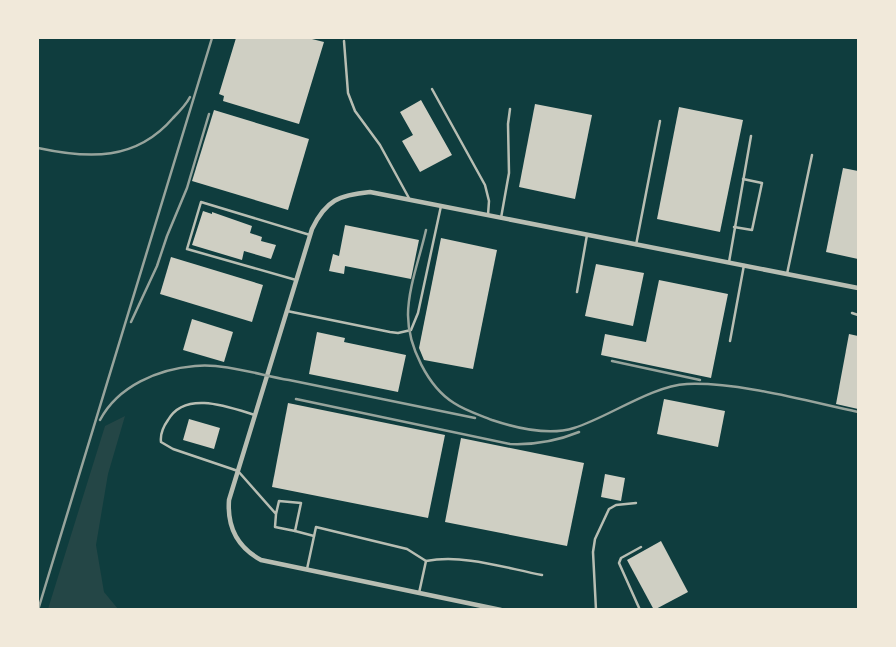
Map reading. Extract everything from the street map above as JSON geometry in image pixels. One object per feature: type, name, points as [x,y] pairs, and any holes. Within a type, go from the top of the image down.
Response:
[{"type":"street","points":[[501,610],[306,571],[261,560],[248,553],[239,543],[230,525],[228,515],[230,500],[296,280],[310,235],[319,214],[328,204],[340,197],[370,192],[858,288]]},
{"type":"lane","points":[[344,41],[348,94],[355,111],[367,131],[380,145],[410,200]]},
{"type":"lane","points":[[432,89],[485,186],[488,193],[488,215]]},
{"type":"lane","points":[[501,218],[509,174],[508,124],[510,109]]},
{"type":"lane","points":[[636,244],[660,121]]},
{"type":"lane","points":[[729,262],[751,136]]},
{"type":"lane","points":[[787,274],[812,155]]},
{"type":"lane","points":[[734,227],[752,230],[762,184],[743,179]]},
{"type":"lane","points":[[296,280],[188,249],[200,202],[310,235]]},
{"type":"lane","points":[[287,311],[390,332],[398,333],[410,330],[418,313],[441,206]]},
{"type":"lane","points":[[577,292],[588,235]]},
{"type":"lane","points":[[730,341],[744,265]]},
{"type":"lane","points":[[852,313],[858,314]]},
{"type":"lane","points":[[255,415],[226,406],[194,403],[181,406],[170,416],[161,435],[161,442],[173,449],[238,471],[276,514]]},
{"type":"lane","points":[[295,531],[301,503],[278,501],[275,527],[314,536]]},
{"type":"lane","points":[[596,610],[593,552],[595,539],[609,509],[616,505],[636,503]]},
{"type":"lane","points":[[306,571],[316,528],[407,549],[426,561],[462,560],[542,576]]},
{"type":"lane","points":[[640,610],[619,563],[622,558],[641,547]]},
{"type":"lane","points":[[419,593],[426,561]]},
{"type":"shaded area","points":[[125,416],[108,474],[96,545],[104,592],[118,609],[48,609],[105,426]]},
{"type":"building","points":[[236,38],[308,38],[324,42],[299,124],[223,101],[224,96],[219,94]]},
{"type":"building","points":[[421,100],[452,155],[420,172],[402,141],[413,135],[400,112]]},
{"type":"building","points":[[535,104],[592,115],[575,199],[519,187]]},
{"type":"building","points":[[679,107],[743,120],[720,232],[657,219]]},
{"type":"building","points":[[214,110],[309,139],[288,210],[192,181]]},
{"type":"building","points":[[843,168],[858,171],[858,259],[826,252]]},
{"type":"building","points":[[203,211],[212,214],[212,212],[252,226],[250,233],[262,237],[261,241],[276,245],[271,259],[244,251],[242,260],[192,245]]},
{"type":"building","points":[[345,225],[419,240],[411,279],[345,266],[344,274],[329,271],[333,254],[339,256]]},
{"type":"building","points":[[441,238],[497,250],[473,369],[424,360],[419,348]]},
{"type":"building","points":[[171,257],[263,285],[252,322],[160,294]]},
{"type":"building","points":[[596,264],[644,273],[633,326],[585,316]]},
{"type":"building","points":[[659,280],[728,294],[711,378],[601,355],[605,334],[646,342]]},
{"type":"building","points":[[192,319],[233,332],[224,362],[183,350]]},
{"type":"building","points":[[317,332],[345,338],[344,342],[406,355],[398,392],[309,374]]},
{"type":"building","points":[[849,334],[858,336],[858,409],[836,404]]},
{"type":"building","points":[[664,399],[725,411],[718,447],[657,434]]},
{"type":"building","points":[[288,403],[445,435],[428,518],[272,487]]},
{"type":"building","points":[[189,419],[220,428],[214,449],[183,440]]},
{"type":"building","points":[[461,438],[584,463],[567,546],[445,522]]},
{"type":"building","points":[[605,474],[625,478],[621,501],[601,497]]},
{"type":"building","points":[[661,541],[688,592],[654,610],[627,560]]},
{"type":"railway","points":[[38,610],[212,38]]},
{"type":"railway","points":[[38,148],[57,152],[93,155],[127,149],[159,132],[180,111],[190,97]]},
{"type":"railway","points":[[131,322],[157,266],[187,188],[209,114]]},
{"type":"railway","points":[[426,230],[412,283],[409,305],[409,327],[412,340],[421,365],[436,387],[454,403],[468,411],[511,426],[543,431],[564,430],[587,423],[659,390],[687,384],[707,384],[751,389],[858,412]]},
{"type":"railway","points":[[612,361],[700,380]]},
{"type":"railway","points":[[100,420],[117,398],[140,381],[167,371],[195,366],[218,366],[242,370],[475,418]]},
{"type":"railway","points":[[296,399],[510,444],[545,442],[579,432]]}]
